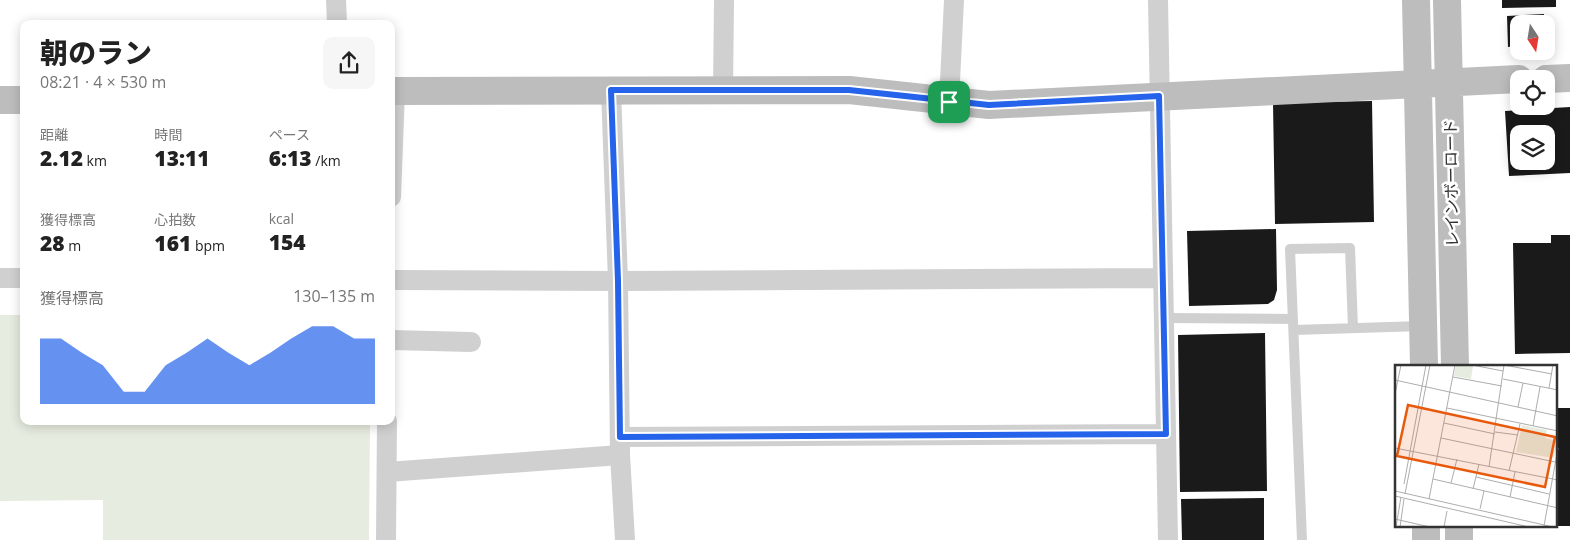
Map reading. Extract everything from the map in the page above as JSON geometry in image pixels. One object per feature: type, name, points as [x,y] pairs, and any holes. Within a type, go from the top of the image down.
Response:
[{"type":"street","points":[[336,0],[336,20]]},
{"type":"street","points":[[723,91],[724,0]]},
{"type":"street","points":[[949,102],[954,0]]},
{"type":"street","points":[[1158,0],[1168,540]]},
{"type":"street","name":"レインボーロード","points":[[1416,0],[1424,365]]},
{"type":"street","name":"レインボーロード","points":[[1447,0],[1455,365]]},
{"type":"street","points":[[1555,79],[1570,78]]},
{"type":"street","points":[[395,91],[849,90],[989,105],[1510,79]]},
{"type":"street","points":[[611,90],[624,540]]},
{"type":"street","points":[[0,100],[20,100]]},
{"type":"street","points":[[0,278],[20,278]]},
{"type":"street","points":[[395,280],[618,281],[1163,278]]},
{"type":"street","points":[[395,340],[471,342]]},
{"type":"street","points":[[386,540],[387,425]]},
{"type":"street","points":[[387,472],[620,446],[1166,434]]},
{"type":"lane","points":[[1302,540],[1290,249],[1350,248],[1353,328]]},
{"type":"lane","points":[[1164,318],[1353,328],[1423,326]]},
{"type":"shaded area","points":[[0,315],[20,315],[20,425],[370,425],[369,540],[103,540],[103,500],[0,501]]},
{"type":"building","points":[[1502,0],[1556,0],[1556,7],[1502,8]]},
{"type":"building","points":[[1507,16],[1510,16],[1510,47],[1508,47]]},
{"type":"building","points":[[1372,101],[1374,222],[1275,224],[1273,103]]},
{"type":"building","points":[[1570,107],[1570,173],[1509,176],[1505,111],[1510,111],[1510,115],[1555,115],[1555,108]]},
{"type":"building","points":[[1276,229],[1277,290],[1274,300],[1268,304],[1189,306],[1187,231]]},
{"type":"building","points":[[1551,235],[1570,235],[1570,353],[1515,354],[1513,243],[1551,243]]},
{"type":"building","points":[[1265,333],[1267,491],[1180,492],[1178,335]]},
{"type":"building","points":[[1558,408],[1570,408],[1570,526],[1558,526]]},
{"type":"building","points":[[1264,498],[1264,540],[1182,540],[1181,499]]},
{"type":"route","points":[[611,90],[849,90],[949,102],[989,105],[1159,96],[1166,434],[620,437],[618,281],[611,90]]}]
